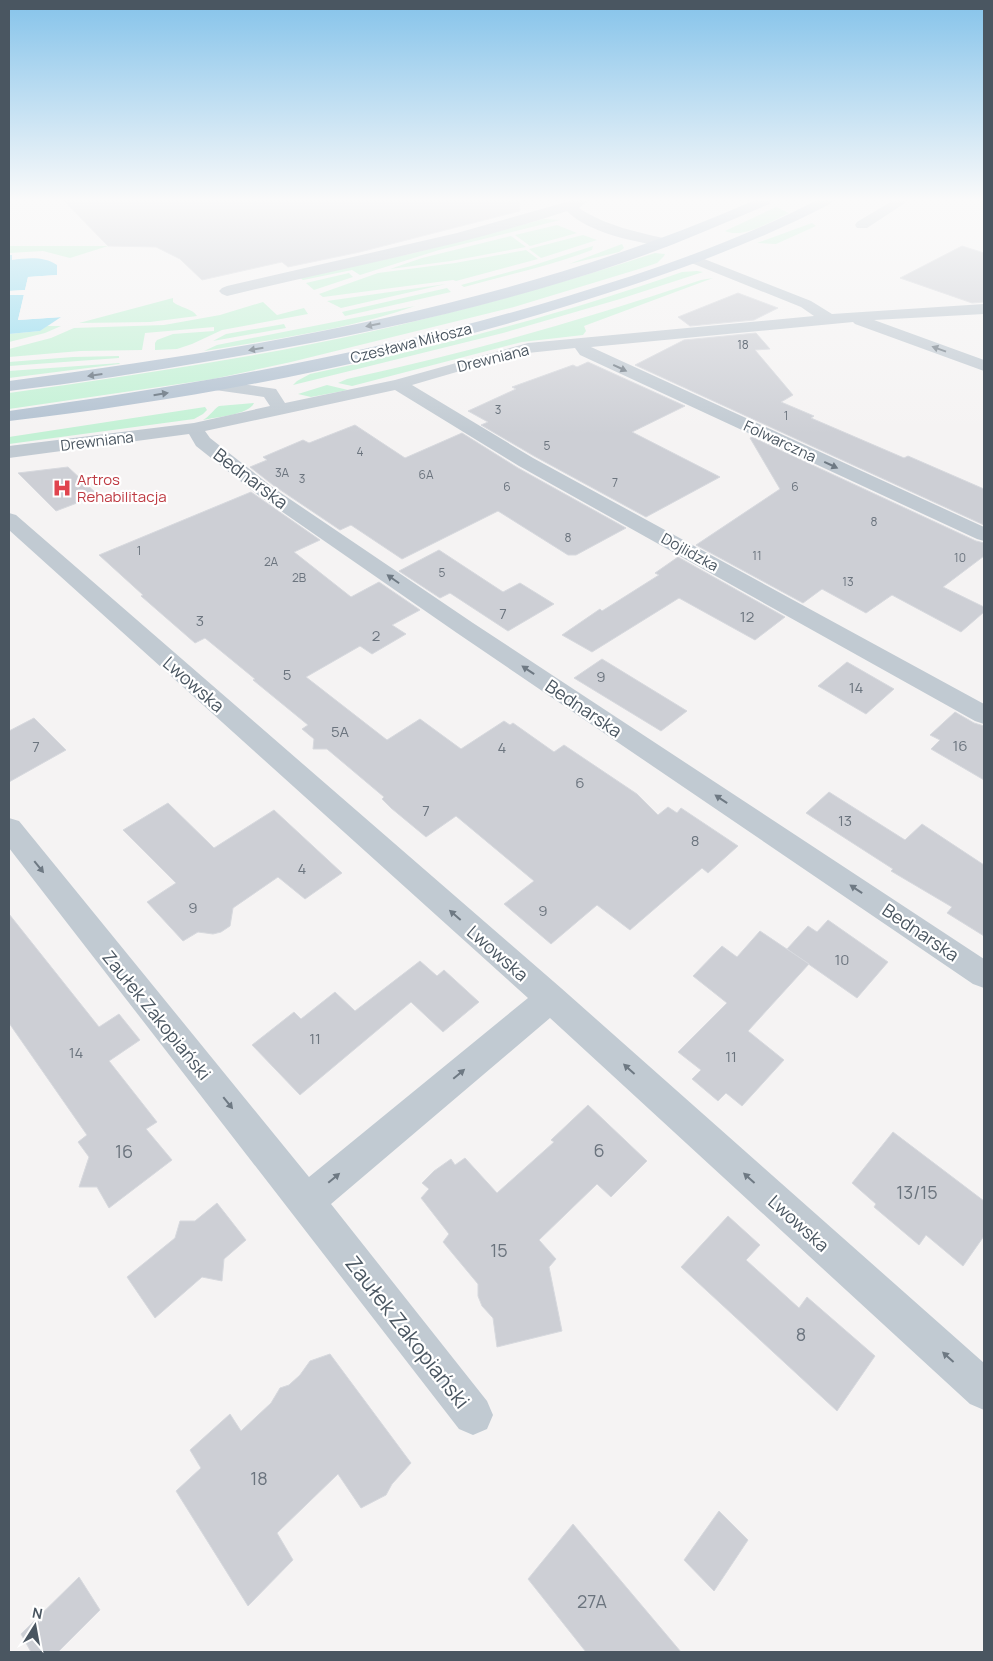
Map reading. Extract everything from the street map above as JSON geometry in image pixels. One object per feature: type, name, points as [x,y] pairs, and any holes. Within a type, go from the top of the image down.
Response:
[{"type":"main road","name":"Czesława Miłosza","points":[[9,386],[118,372],[229,353],[413,316],[553,279]]},
{"type":"main road","name":"Czesława Miłosza","points":[[9,416],[214,385],[374,353],[518,316],[642,279]]},
{"type":"street","points":[[227,291],[275,279]]},
{"type":"street","points":[[743,279],[806,304],[829,319]]},
{"type":"street","name":"Drewniana","points":[[9,452],[194,428],[398,384],[505,353],[580,342],[851,317],[984,309]]},
{"type":"street","points":[[851,317],[984,366]]},
{"type":"street","name":"Folwarczna","points":[[580,342],[586,352],[984,535]]},
{"type":"street","points":[[270,393],[298,369]]},
{"type":"street","name":"Dojlidzka","points":[[398,384],[526,462],[984,715]]},
{"type":"street","points":[[214,385],[270,393],[282,410]]},
{"type":"street","name":"Bednarska","points":[[194,428],[203,442],[265,491],[464,628],[984,975]]},
{"type":"street","name":"Lwowska","points":[[9,519],[550,998],[984,1390]]},
{"type":"street","name":"Zaułek Zakopiański","points":[[9,828],[473,1415]]},
{"type":"street","points":[[306,1202],[550,998]]},
{"type":"green space","points":[[325,279],[348,279],[314,290],[306,283]]},
{"type":"green space","points":[[363,279],[465,279],[323,297],[319,294]]},
{"type":"green space","points":[[485,279],[496,279],[464,287],[461,285]]},
{"type":"green space","points":[[574,279],[608,279],[514,307],[291,362],[213,379],[9,409],[9,393],[214,362],[329,341],[470,308]]},
{"type":"green space","points":[[663,279],[683,279],[503,333],[293,385],[310,374],[498,329]]},
{"type":"green space","points":[[712,279],[584,326],[586,331],[583,335],[522,342],[352,386],[338,383],[347,379],[525,335],[701,280]]},
{"type":"green space","points":[[446,284],[341,308],[327,301]]},
{"type":"green space","points":[[447,288],[451,292],[345,316],[342,312]]},
{"type":"green space","points":[[173,298],[173,302],[192,311],[197,316],[150,322],[79,323]]},
{"type":"green space","points":[[263,302],[277,315],[304,308],[308,314],[222,330],[177,349],[155,350],[155,343],[157,340],[173,334],[214,331],[214,327],[145,333],[142,350],[80,351],[9,357],[9,349],[51,338],[74,328],[164,325],[220,315]]},
{"type":"green space","points":[[415,306],[337,328],[204,351],[217,345]]},
{"type":"green space","points":[[284,324],[286,328],[213,341],[226,334]]},
{"type":"green space","points":[[47,326],[61,326],[45,333],[9,342],[9,334],[40,331]]},
{"type":"green space","points":[[119,356],[119,358],[9,366],[9,362],[73,357]]},
{"type":"green space","points":[[119,364],[9,378],[9,371]]},
{"type":"green space","points":[[327,385],[348,390],[311,397],[298,394]]},
{"type":"green space","points":[[254,403],[251,407],[239,413],[203,420],[219,406]]},
{"type":"green space","points":[[205,407],[207,410],[194,419],[9,444],[9,437]]},
{"type":"water","points":[[9,279],[28,279],[25,290],[9,291]]},
{"type":"water","points":[[24,294],[18,320],[61,317],[40,331],[9,334],[9,295]]},
{"type":"pier","points":[[28,279],[37,279],[30,279],[25,292],[21,318],[61,315],[63,317],[18,320],[24,295],[9,295],[9,291],[25,290]]},
{"type":"building","points":[[901,279],[984,279],[984,302],[972,303]]},
{"type":"building","points":[[738,293],[778,308],[754,320],[690,326],[678,317]]},
{"type":"building","points":[[756,333],[770,349],[755,350],[793,395],[781,402],[814,416],[811,418],[904,458],[908,456],[984,489],[984,525],[635,365],[684,340]]},
{"type":"building","points":[[588,362],[685,406],[632,432],[720,477],[646,517],[481,425],[488,422],[468,411],[516,389],[512,387],[573,365],[577,367]]},
{"type":"building","points":[[355,425],[405,458],[462,433],[518,468],[626,528],[576,555],[568,555],[498,511],[402,559],[351,525],[340,530],[273,485],[250,467],[267,460],[263,457],[303,440],[309,443]]},
{"type":"building","points":[[752,437],[976,541],[984,543],[984,556],[943,587],[984,607],[984,612],[961,632],[892,595],[866,613],[822,589],[803,603],[696,545],[780,489],[750,438]]},
{"type":"building","name":"Artros Rehabilitacja","points":[[68,467],[98,495],[56,511],[18,473]]},
{"type":"building","points":[[251,492],[320,540],[294,552],[351,597],[379,582],[420,610],[392,625],[406,634],[372,654],[360,646],[306,677],[387,740],[420,719],[461,749],[504,721],[510,725],[513,723],[554,752],[564,745],[637,794],[658,815],[668,807],[677,813],[681,808],[738,846],[708,873],[702,868],[630,930],[597,905],[551,944],[504,904],[534,881],[456,816],[426,837],[391,808],[382,799],[384,797],[327,749],[313,749],[314,739],[302,729],[308,725],[253,680],[255,679],[205,638],[195,643],[141,596],[143,595],[99,555]]},
{"type":"building","points":[[439,550],[503,592],[520,583],[554,604],[508,631],[450,593],[440,598],[399,571]]},
{"type":"building","points":[[678,557],[785,617],[755,640],[679,598],[592,652],[562,635],[600,609],[602,611],[659,575],[655,573]]},
{"type":"building","points":[[602,659],[687,711],[661,731],[574,678]]},
{"type":"building","points":[[847,662],[894,689],[866,714],[818,686]]},
{"type":"building","points":[[955,712],[974,723],[984,726],[984,780],[931,749],[940,740],[930,735]]},
{"type":"building","points":[[34,718],[66,750],[9,782],[9,731]]},
{"type":"building","points":[[829,792],[905,840],[922,824],[984,865],[984,936],[947,913],[952,907],[891,871],[893,869],[806,813]]},
{"type":"building","points":[[168,803],[214,848],[274,810],[342,873],[305,899],[278,877],[233,908],[230,926],[221,932],[213,934],[198,932],[183,941],[147,902],[176,883],[123,830]]},
{"type":"building","points":[[9,914],[99,1027],[119,1014],[140,1040],[109,1061],[157,1122],[146,1129],[172,1160],[109,1208],[97,1187],[79,1187],[89,1157],[78,1142],[87,1135],[9,1023]]},
{"type":"building","points":[[828,920],[888,962],[857,998],[787,949],[808,926],[817,932]]},
{"type":"building","points":[[760,931],[809,964],[748,1031],[784,1060],[742,1106],[726,1093],[718,1101],[692,1079],[701,1070],[678,1052],[727,1003],[693,976],[722,946],[737,957]]},
{"type":"building","points":[[420,961],[437,976],[444,970],[479,1002],[443,1032],[411,1002],[300,1095],[252,1045],[294,1012],[301,1019],[335,992],[355,1011]]},
{"type":"building","points":[[588,1105],[647,1161],[611,1197],[597,1184],[539,1240],[556,1259],[549,1267],[562,1331],[497,1347],[493,1318],[482,1306],[478,1296],[478,1284],[443,1242],[449,1234],[421,1198],[429,1189],[422,1183],[434,1171],[451,1159],[455,1165],[465,1158],[497,1193],[554,1142],[551,1140]]},
{"type":"building","points":[[893,1132],[984,1201],[984,1236],[963,1266],[926,1235],[919,1245],[874,1207],[876,1204],[852,1183]]},
{"type":"building","points":[[217,1203],[246,1240],[224,1259],[222,1281],[202,1277],[155,1318],[127,1277],[175,1238],[180,1221],[195,1221]]},
{"type":"building","points":[[728,1216],[760,1245],[746,1260],[799,1308],[807,1297],[875,1356],[837,1411],[681,1267]]},
{"type":"building","points":[[330,1354],[411,1463],[392,1484],[386,1495],[361,1508],[338,1474],[277,1533],[293,1560],[248,1606],[176,1491],[201,1468],[190,1450],[230,1414],[241,1431],[271,1403],[280,1388],[289,1385],[300,1375],[310,1361]]},
{"type":"building","points":[[719,1511],[748,1540],[714,1591],[684,1560]]},
{"type":"building","points":[[573,1524],[681,1652],[586,1652],[528,1579]]},
{"type":"building","points":[[79,1577],[100,1610],[58,1652],[31,1652],[21,1634]]},
{"type":"place","name":"Artros Rehabilitacja","points":[[62,488]]}]
